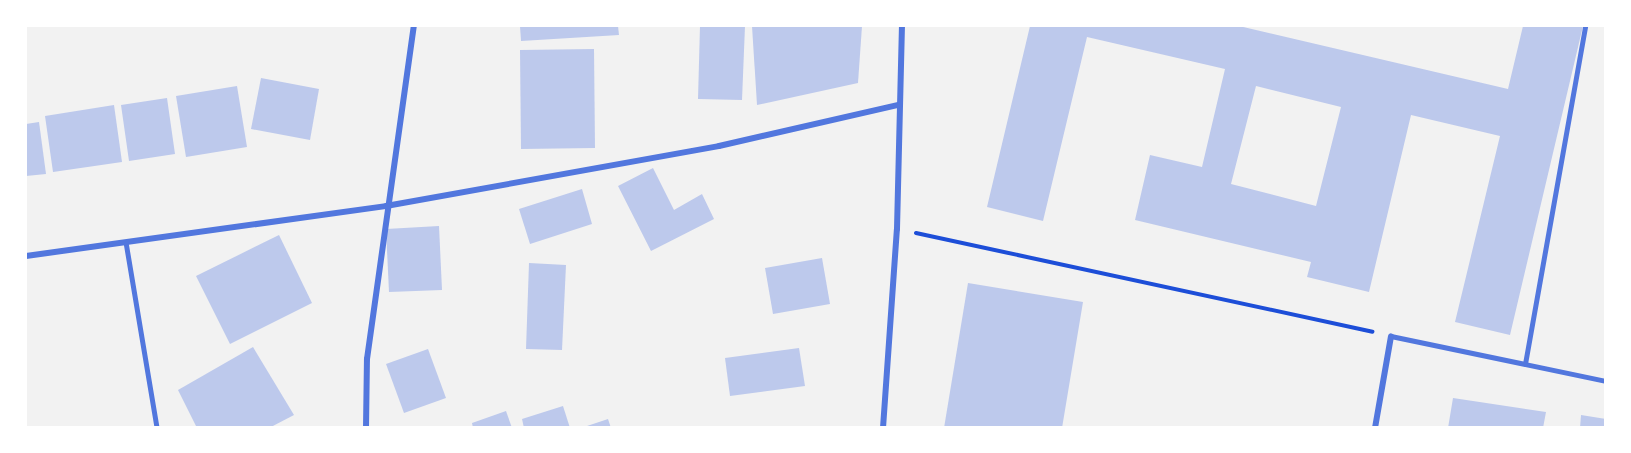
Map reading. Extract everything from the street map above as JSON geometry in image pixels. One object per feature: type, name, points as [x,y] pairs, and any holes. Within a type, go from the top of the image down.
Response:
[{"type":"street","points":[[366,428],[368,359],[386,206],[414,26]]},
{"type":"street","points":[[883,428],[897,229],[898,105],[902,26]]},
{"type":"street","points":[[26,256],[386,206],[718,146],[898,105]]},
{"type":"street","points":[[1375,428],[1391,336]]},
{"type":"lane","points":[[1525,364],[1585,26]]},
{"type":"lane","points":[[126,242],[157,428]]},
{"type":"lane","points":[[1391,336],[1605,381]]},
{"type":"path","points":[[897,229],[1391,336]]},
{"type":"building","points":[[520,26],[618,26],[619,35],[521,41]]},
{"type":"building","points":[[700,26],[745,26],[742,100],[698,99]]},
{"type":"building","points":[[752,26],[862,26],[858,83],[757,105]]},
{"type":"building","points":[[1030,26],[1239,26],[1508,89],[1523,26],[1583,26],[1510,335],[1455,322],[1500,136],[1411,115],[1369,292],[1307,277],[1311,262],[1135,220],[1150,155],[1202,167],[1225,69],[1087,37],[1043,221],[987,207]],"holes":[[[1256,86],[1341,107],[1316,206],[1231,184]]]},
{"type":"building","points":[[594,49],[595,148],[521,149],[520,50]]},
{"type":"building","points":[[261,78],[319,89],[310,140],[251,129]]},
{"type":"building","points":[[237,86],[247,147],[186,157],[176,96]]},
{"type":"building","points":[[167,98],[175,154],[129,161],[121,105]]},
{"type":"building","points":[[114,105],[122,162],[53,172],[45,116]]},
{"type":"building","points":[[39,122],[46,174],[26,176],[26,124]]},
{"type":"building","points":[[653,168],[674,210],[702,194],[714,219],[651,251],[618,186]]},
{"type":"building","points":[[582,189],[592,224],[530,244],[519,209]]},
{"type":"building","points":[[439,226],[442,290],[389,292],[386,229]]},
{"type":"building","points":[[279,235],[312,303],[230,344],[196,276]]},
{"type":"building","points":[[822,258],[830,304],[773,314],[765,268]]},
{"type":"building","points":[[529,263],[566,265],[562,350],[526,349]]},
{"type":"building","points":[[968,283],[1083,302],[1062,428],[944,428]]},
{"type":"building","points":[[253,347],[294,415],[269,428],[197,428],[178,390]]},
{"type":"building","points":[[799,348],[805,386],[730,396],[725,358]]},
{"type":"building","points":[[428,349],[446,398],[404,413],[386,364]]},
{"type":"building","points":[[1453,398],[1546,412],[1543,428],[1448,428]]},
{"type":"building","points":[[563,406],[570,428],[524,428],[522,419]]},
{"type":"building","points":[[506,411],[512,428],[473,428],[472,423]]},
{"type":"building","points":[[1581,415],[1606,419],[1606,428],[1580,428]]},
{"type":"building","points":[[608,419],[611,428],[584,428],[584,427]]}]
